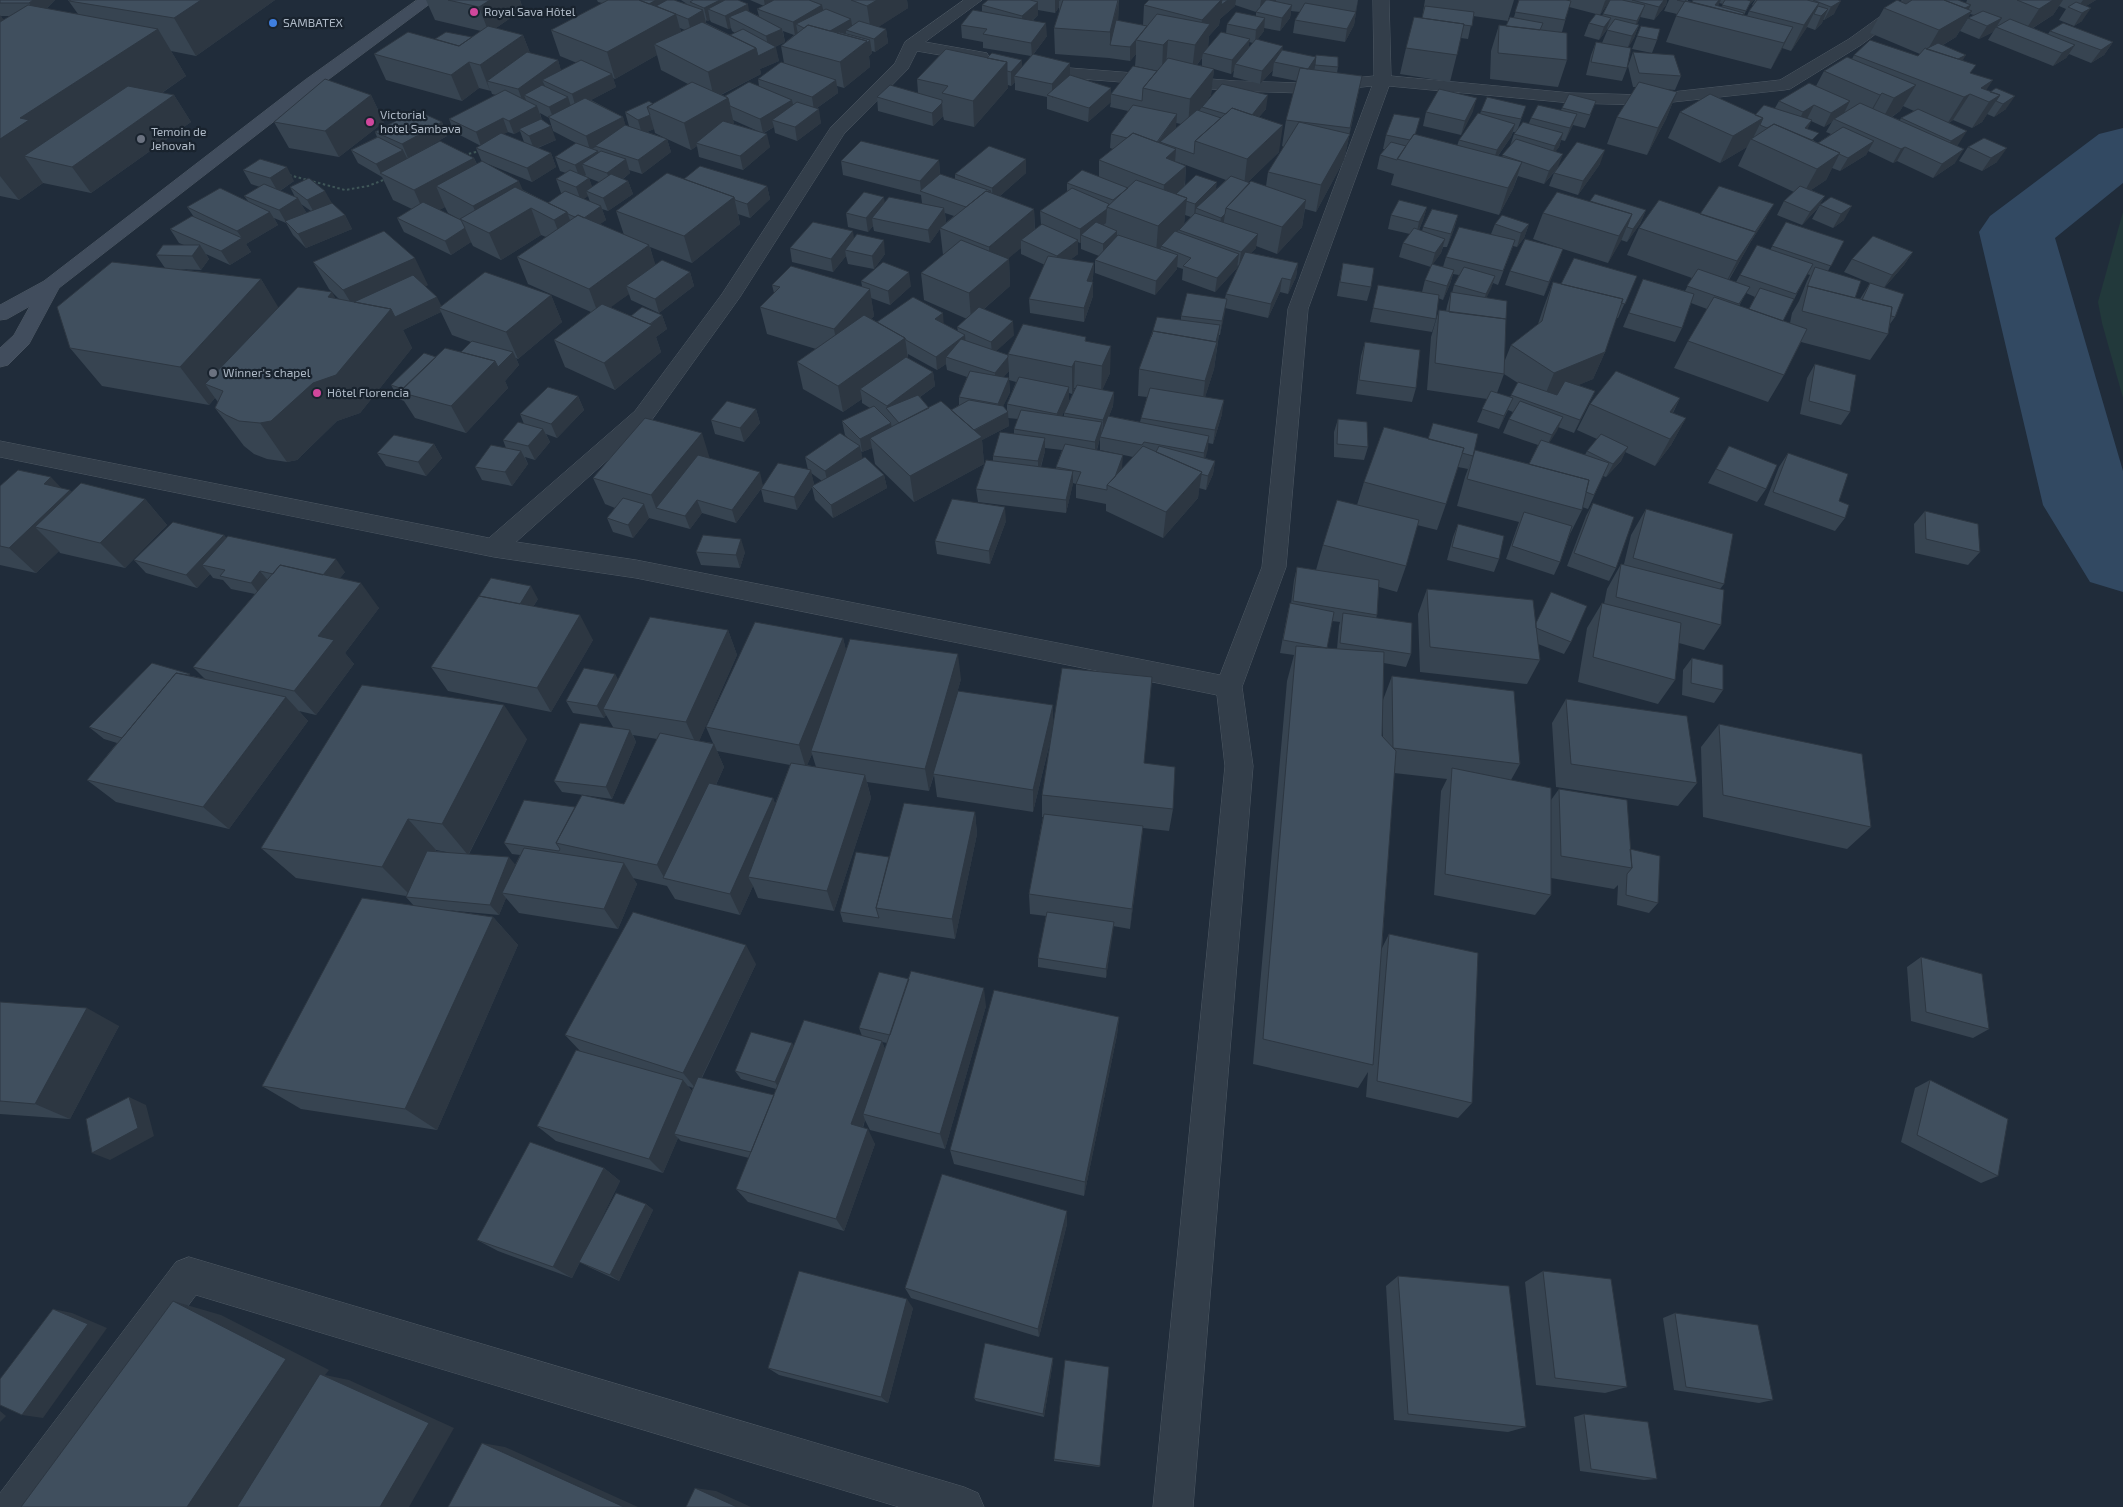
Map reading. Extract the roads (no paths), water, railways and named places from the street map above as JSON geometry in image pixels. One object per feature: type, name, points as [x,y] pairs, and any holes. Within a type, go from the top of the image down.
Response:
[{"type":"main road","points":[[0,314],[51,285],[311,84],[427,0]]},
{"type":"main road","points":[[0,360],[22,339],[51,285]]},
{"type":"street","points":[[494,548],[643,416],[730,297],[837,132],[902,65],[911,45],[974,0]]},
{"type":"street","points":[[1172,1507],[1239,766],[1229,688],[1274,567],[1298,310],[1383,80],[1381,0]]},
{"type":"street","points":[[1014,63],[1070,73],[1236,86],[1301,88],[1383,80],[1571,98],[1645,100],[1784,85],[1855,42],[1913,0]]},
{"type":"street","points":[[911,45],[995,60]]},
{"type":"street","points":[[0,448],[494,548],[636,569],[1229,688]]},
{"type":"street","points":[[14,1507],[190,1275],[964,1507]]},
{"type":"waterway","points":[[2123,149],[2016,232],[2088,505],[2123,558]]},
{"type":"place","name":"Royal Sava Hôtel","points":[[474,12]]},
{"type":"place","name":"SAMBATEX","points":[[273,23]]},
{"type":"place","name":"Victorial hotel Sambava","points":[[370,122]]},
{"type":"place","name":"Temoin de Jehovah","points":[[141,139]]},
{"type":"place","name":"Winner's chapel","points":[[213,373]]},
{"type":"place","name":"Hôtel Florencia","points":[[317,393]]}]
